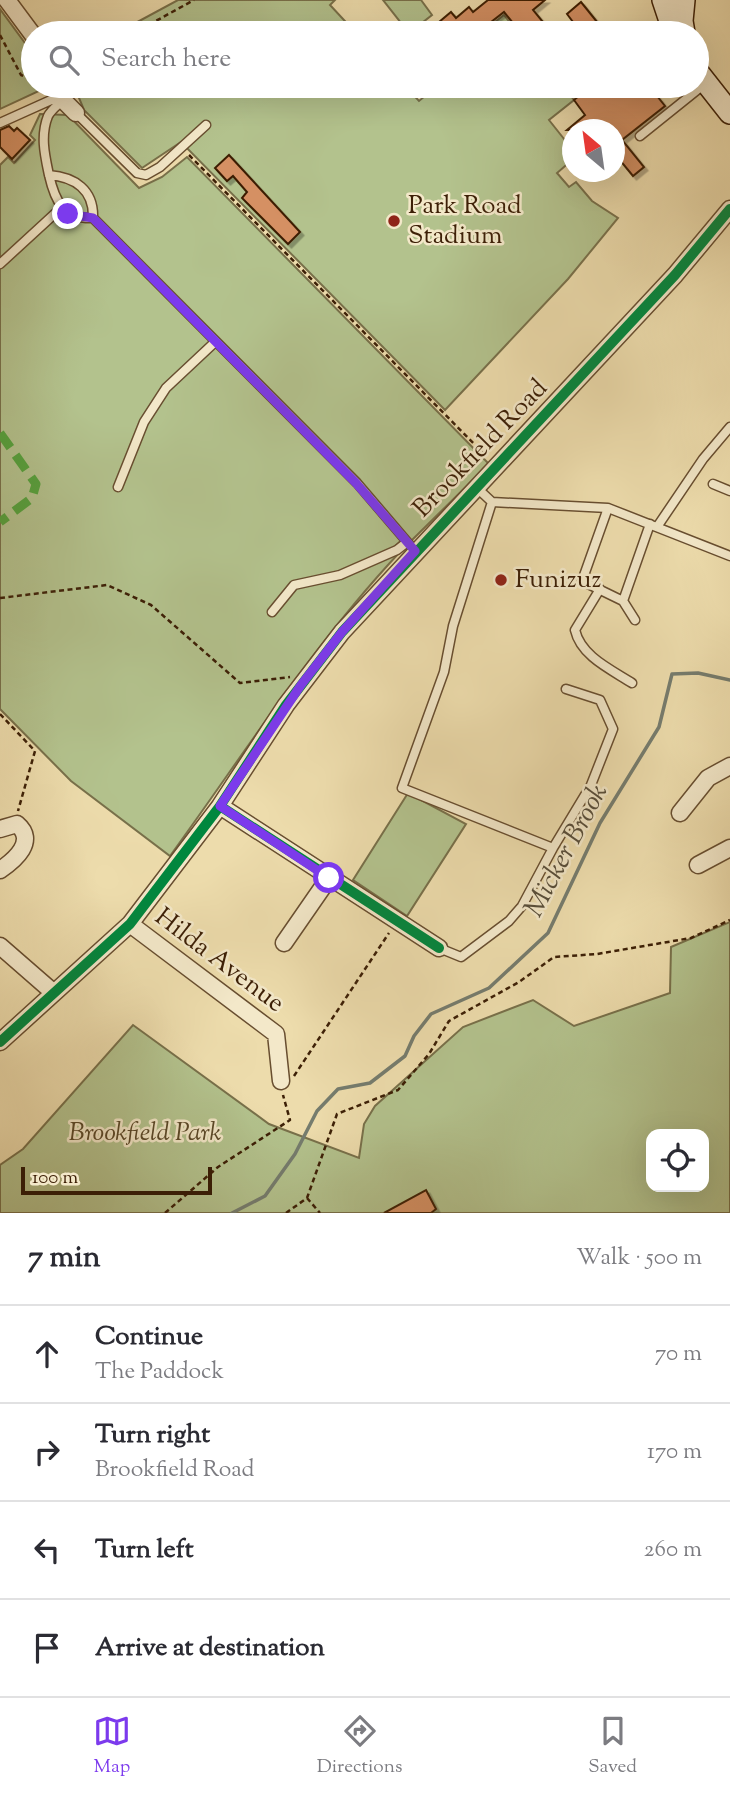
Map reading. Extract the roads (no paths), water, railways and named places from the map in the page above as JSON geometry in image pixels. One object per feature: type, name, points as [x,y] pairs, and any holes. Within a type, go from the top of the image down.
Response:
[{"type":"street","points":[[7,0],[23,21]]},
{"type":"street","points":[[663,0],[670,21]]},
{"type":"street","points":[[682,21],[684,0]]},
{"type":"street","points":[[709,86],[730,113]]},
{"type":"street","points":[[63,98],[76,113]]},
{"type":"street","name":"Brookfield Road","points":[[0,1042],[130,924],[220,806],[301,685],[410,547],[477,488],[667,284],[730,209]]},
{"type":"street","points":[[680,813],[708,778],[729,765]]},
{"type":"street","points":[[220,806],[439,948]]},
{"type":"street","points":[[0,870],[21,852],[26,840],[24,830],[7,826]]},
{"type":"street","points":[[698,865],[730,848]]},
{"type":"street","points":[[284,943],[329,878]]},
{"type":"street","name":"Hilda Avenue","points":[[130,924],[276,1034],[286,1081]]},
{"type":"street","points":[[0,946],[54,993]]},
{"type":"lane","points":[[0,123],[52,98]]},
{"type":"lane","points":[[58,98],[49,114],[45,161],[55,200],[61,208],[76,217],[93,218]]},
{"type":"lane","points":[[640,136],[677,98]]},
{"type":"lane","points":[[76,113],[137,173],[146,175],[206,125]]},
{"type":"lane","points":[[49,175],[73,179],[82,186],[92,203],[93,218],[214,343],[356,483],[410,547],[340,575],[294,585],[272,612]]},
{"type":"lane","points":[[0,264],[61,208]]},
{"type":"lane","points":[[118,487],[144,422],[166,388],[214,343]]},
{"type":"lane","points":[[623,601],[654,525],[730,427]]},
{"type":"lane","points":[[713,484],[730,491]]},
{"type":"lane","points":[[477,488],[492,502],[608,508],[730,556]]},
{"type":"lane","points":[[492,502],[453,626],[444,672],[402,788],[552,848]]},
{"type":"lane","points":[[608,508],[582,581],[623,601],[635,620]]},
{"type":"lane","points":[[600,590],[575,630],[578,643],[599,662],[632,683]]},
{"type":"lane","points":[[439,948],[461,957],[509,921],[526,899],[552,848],[591,785],[613,729],[600,700],[566,688]]},
{"type":"waterway","name":"Micker Brook","points":[[232,1213],[265,1196],[295,1154],[317,1111],[338,1089],[370,1083],[405,1056],[414,1036],[431,1014],[489,988],[548,933],[600,823],[659,727],[672,674],[698,673],[730,680]]},
{"type":"place","name":"Park Road Stadium","points":[[394,221]]},
{"type":"place","name":"Funizuz","points":[[501,580]]},
{"type":"park label","name":"Brookfield Park","points":[[145,1133]]}]
